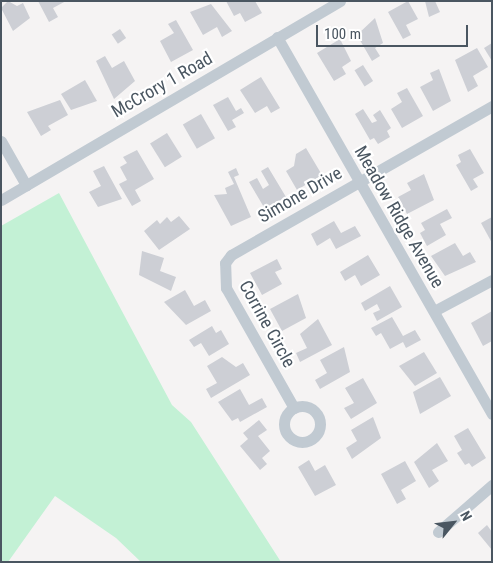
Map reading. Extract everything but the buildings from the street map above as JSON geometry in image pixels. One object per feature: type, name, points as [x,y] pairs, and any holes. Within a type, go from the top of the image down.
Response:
[{"type":"street","name":"McCrory 1 Road","points":[[1,200],[340,1]]},
{"type":"street","name":"Meadow Ridge Avenue","points":[[277,37],[357,182],[434,311],[492,414]]},
{"type":"street","name":"Simone Drive","points":[[231,255],[492,106]]},
{"type":"street","points":[[1,141],[26,185]]},
{"type":"street","name":"Corrine Circle","points":[[231,255],[222,274],[226,288],[294,408]]},
{"type":"street","points":[[434,311],[492,280]]},
{"type":"street","points":[[438,532],[492,485]]},
{"type":"green space","points":[[59,193],[172,405],[191,422],[281,562],[141,562],[116,538],[55,496],[8,562],[1,562],[1,226]]}]
